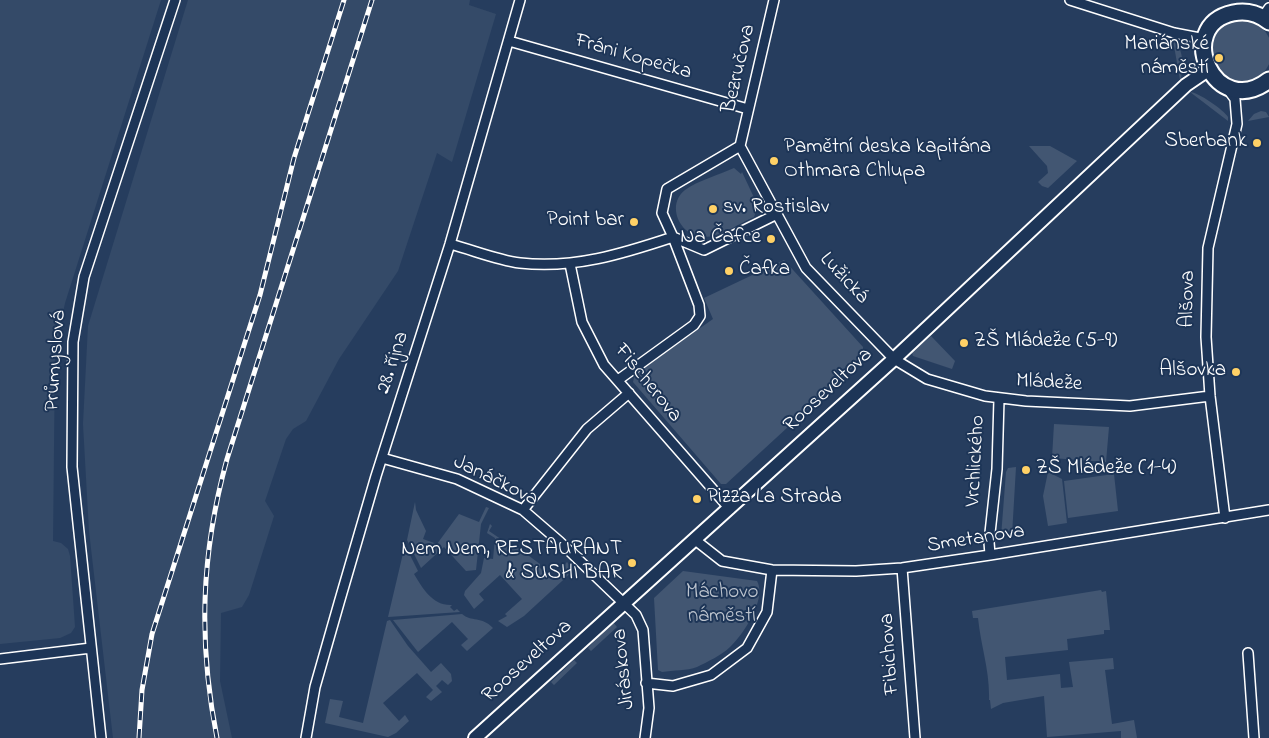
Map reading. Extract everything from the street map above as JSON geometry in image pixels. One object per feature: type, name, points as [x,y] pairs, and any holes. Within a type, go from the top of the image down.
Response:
[{"type":"main road","points":[[1223,0],[1226,15]]},
{"type":"main road","points":[[1258,12],[1226,15],[1212,27],[1205,39],[1204,58],[1208,70],[1225,86],[1248,90],[1267,85]]},
{"type":"main road","name":"Rooseveltova","points":[[474,738],[894,359],[1186,85],[1208,70]]},
{"type":"street","name":"Průmyslová","points":[[101,738],[72,467],[70,384],[75,317],[84,277],[175,0]]},
{"type":"street","name":"28. října","points":[[306,738],[315,688],[382,458],[450,244],[520,0]]},
{"type":"street","name":"Bezručova","points":[[740,146],[774,0]]},
{"type":"street","points":[[1070,0],[1174,33],[1205,39]]},
{"type":"street","name":"Fráni Kopečka","points":[[509,41],[748,109]]},
{"type":"street","name":"Alšova","points":[[1225,86],[1235,99],[1237,124],[1208,248],[1206,337],[1210,396],[1225,518]]},
{"type":"street","points":[[618,380],[694,325],[700,316],[699,305],[662,213],[667,189],[740,146]]},
{"type":"street","name":"Lužická","points":[[740,146],[806,268],[894,359]]},
{"type":"street","points":[[450,244],[519,263],[570,264],[608,258],[673,238],[704,250],[777,214]]},
{"type":"street","name":"Fischerova","points":[[570,264],[582,322],[604,365],[730,509]]},
{"type":"street","name":"Mládeže","points":[[894,359],[927,378],[998,399],[1130,406],[1210,396]]},
{"type":"street","points":[[523,510],[587,429],[629,393]]},
{"type":"street","name":"Vrchlického","points":[[990,555],[989,542],[997,469],[998,399]]},
{"type":"street","name":"Janáčkova","points":[[382,458],[457,479],[523,510],[560,542],[622,603]]},
{"type":"street","name":"Smetanova","points":[[694,539],[722,561],[772,570],[830,572],[902,568],[1269,510]]},
{"type":"street","name":"Fibichova","points":[[902,568],[915,738]]},
{"type":"street","points":[[646,683],[673,686],[711,674],[747,648],[767,612],[772,570]]},
{"type":"street","name":"Jiráskova","points":[[622,603],[640,622],[649,708],[644,738]]},
{"type":"street","points":[[0,659],[91,648]]},
{"type":"street","points":[[1248,653],[1254,738]]},
{"type":"shaded area","points":[[0,0],[161,0],[65,303],[55,349],[53,541],[61,543],[68,549],[70,556],[75,627],[71,633],[60,638],[0,644]]},
{"type":"shaded area","points":[[188,0],[470,0],[469,5],[496,14],[452,162],[437,153],[398,271],[339,359],[306,421],[293,429],[286,439],[265,501],[274,516],[249,595],[242,607],[221,613],[220,681],[232,738],[113,738],[89,531],[83,424],[88,326]]},
{"type":"green space","points":[[1241,20],[1258,25],[1263,29],[1267,34],[1272,51],[1267,68],[1263,73],[1258,77],[1241,82],[1224,77],[1219,73],[1215,68],[1210,51],[1215,34],[1219,29],[1224,25]]},
{"type":"green space","points":[[1173,40],[1179,47],[1182,58],[1182,76],[1180,80]]},
{"type":"green space","points":[[1190,92],[1199,95],[1216,106],[1226,114],[1228,121]]},
{"type":"green space","points":[[1261,111],[1266,112],[1269,117],[1248,121],[1254,114]]},
{"type":"green space","points":[[1029,146],[1050,146],[1077,161],[1048,188],[1038,182],[1048,173],[1047,166]]},
{"type":"green space","points":[[734,168],[741,174],[742,172],[758,206],[754,217],[710,236],[696,236],[689,232],[678,220],[676,204],[679,197],[685,190],[696,184]]},
{"type":"green space","points":[[784,260],[863,347],[863,358],[726,484],[721,484],[633,382],[635,374],[713,319],[704,298]]},
{"type":"green space","points":[[931,336],[955,361],[952,369],[913,356],[912,353]]},
{"type":"green space","points":[[1054,424],[1109,427],[1106,462],[1052,458]]},
{"type":"green space","points":[[1016,467],[1012,535],[1001,537],[1006,472],[1008,468]]},
{"type":"green space","points":[[1048,472],[1062,479],[1067,523],[1048,526],[1043,496]]},
{"type":"green space","points":[[1114,474],[1118,511],[1068,518],[1064,481]]},
{"type":"green space","points":[[415,502],[416,510],[426,531],[423,539],[437,544],[459,514],[479,522],[486,507],[489,508],[481,524],[476,570],[466,571],[444,547],[421,568],[407,540]]},
{"type":"green space","points":[[490,524],[492,526],[489,531],[508,544],[510,542],[540,564],[540,568],[554,578],[567,562],[574,570],[524,616],[507,627],[498,621],[507,616],[505,614],[522,599],[500,575],[479,594],[484,600],[474,609],[464,595],[465,591],[481,573],[484,558],[493,559],[495,538],[487,533]]},
{"type":"green space","points":[[405,545],[418,571],[414,574],[429,596],[439,603],[452,605],[450,607],[454,611],[457,609],[460,612],[388,617]]},
{"type":"green space","name":"Máchovo náměstí","points":[[683,571],[757,581],[759,597],[747,626],[727,650],[697,667],[662,672],[658,670],[654,598]]},
{"type":"green space","points":[[1101,590],[1102,592],[1106,591],[1110,630],[1104,630],[1104,634],[1067,639],[1068,650],[1005,657],[1007,680],[1060,674],[1061,688],[1073,687],[1069,662],[1113,658],[1114,669],[1105,670],[1112,724],[1134,720],[1137,738],[1121,738],[1121,731],[1047,737],[1044,696],[1003,703],[991,709],[987,669],[978,618],[973,618],[972,611]]},
{"type":"green space","points":[[462,614],[469,618],[481,620],[493,628],[467,651],[461,645],[468,639],[452,622],[418,652],[393,620]]},
{"type":"green space","points":[[390,620],[408,646],[431,672],[441,663],[451,674],[452,681],[448,685],[442,680],[436,686],[442,692],[431,701],[426,697],[433,690],[417,673],[383,703],[399,721],[405,715],[409,721],[396,733],[388,737],[325,723],[330,699],[343,701],[339,717],[363,723],[387,621]]},
{"type":"green space","points":[[612,621],[617,627],[591,651],[588,648]]},
{"type":"green space","points":[[574,660],[577,663],[554,685],[551,682]]},
{"type":"railway","points":[[139,738],[142,690],[152,634],[260,295],[294,158],[344,0]]},
{"type":"railway","points":[[217,738],[207,667],[205,598],[207,563],[218,494],[227,459],[372,0]]},
{"type":"place","name":"Mariánské náměstí","points":[[1219,58]]},
{"type":"place","name":"Sberbank","points":[[1257,143]]},
{"type":"place","name":"Pamětní deska kapitána Othmara Chlupa","points":[[774,161]]},
{"type":"place","name":"sv. Rostislav","points":[[713,209]]},
{"type":"place","name":"Point bar","points":[[634,222]]},
{"type":"place","name":"Na Čafce","points":[[771,239]]},
{"type":"place","name":"Čafka","points":[[729,271]]},
{"type":"place","name":"ZŠ Mládeže (5-9)","points":[[964,343]]},
{"type":"place","name":"Alšovka","points":[[1236,372]]},
{"type":"place","name":"ZŠ Mládeže (1-4)","points":[[1026,470]]},
{"type":"place","name":"Pizza La Strada","points":[[697,499]]},
{"type":"place","name":"Nem Nem, RESTAURANT & SUSHI BAR","points":[[632,563]]}]
